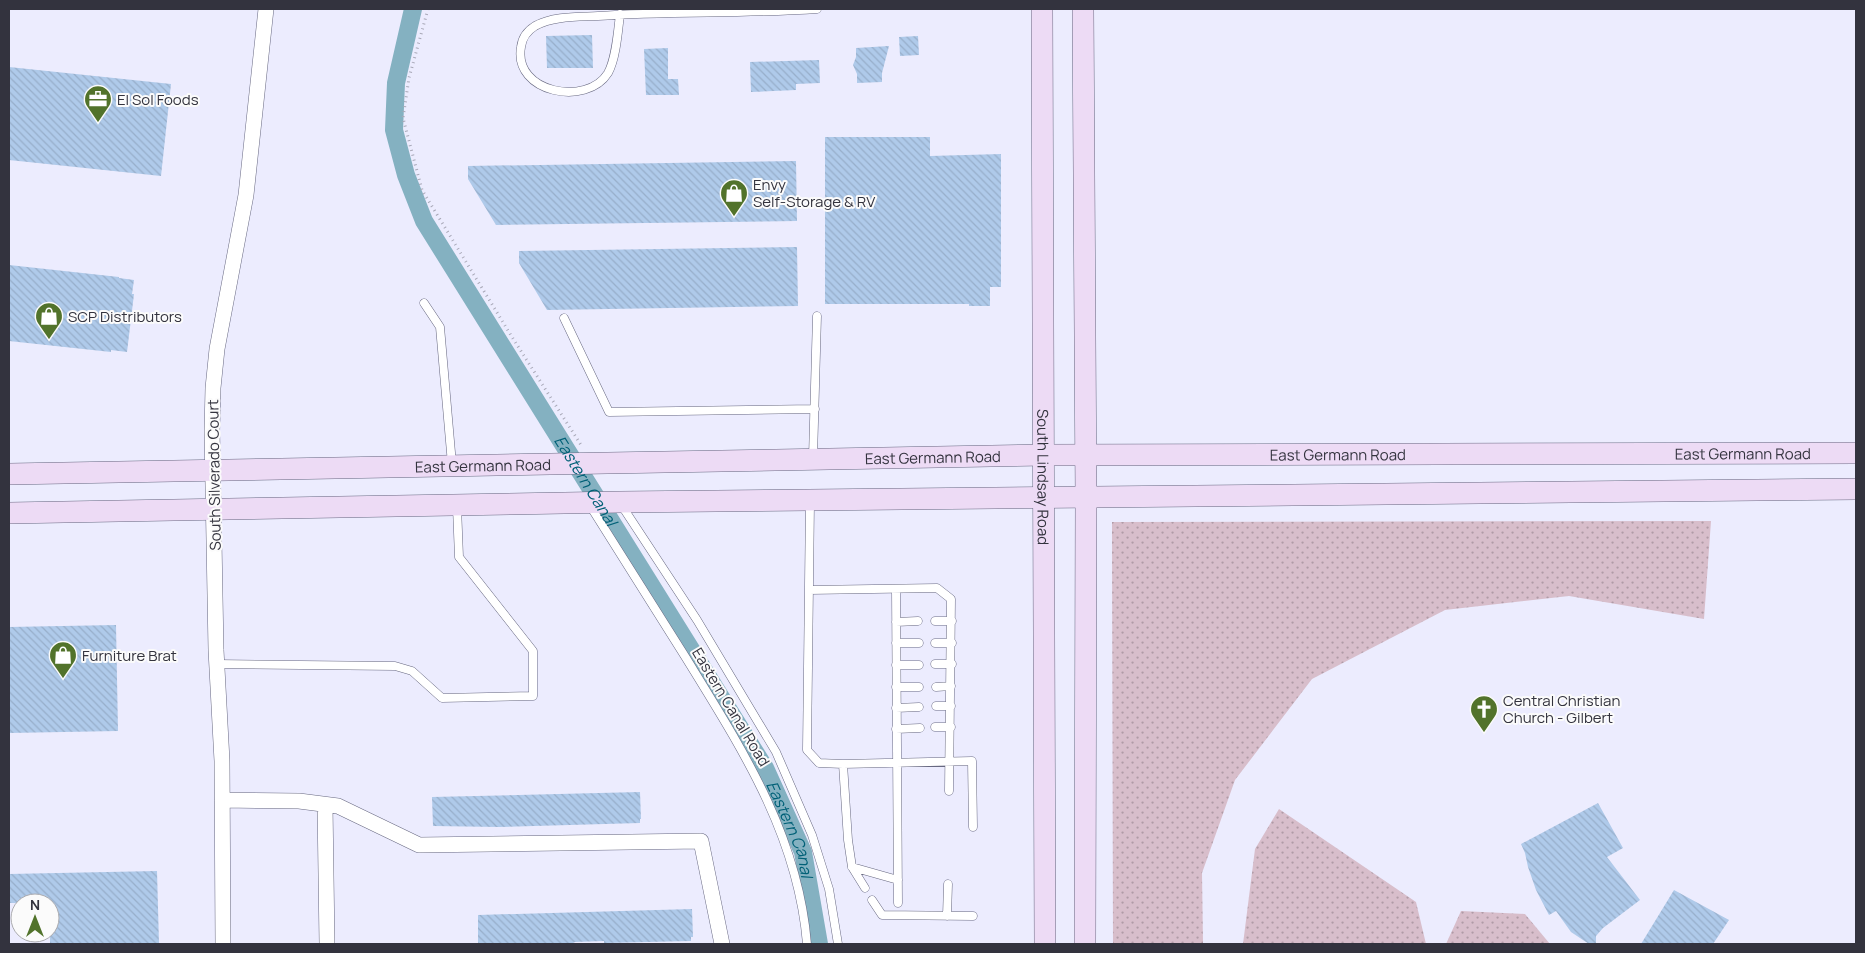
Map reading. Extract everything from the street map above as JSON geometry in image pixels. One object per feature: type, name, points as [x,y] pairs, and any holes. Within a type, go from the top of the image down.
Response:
[{"type":"main road","name":"South Lindsay Road","points":[[1042,9],[1045,944]]},
{"type":"main road","points":[[1082,12],[1086,498],[1086,944]]},
{"type":"main road","name":"East Germann Road","points":[[9,474],[1044,455],[1856,453]]},
{"type":"main road","points":[[9,512],[620,502],[1856,489]]},
{"type":"street","name":"South Silverado Court","points":[[223,944],[222,800],[212,422],[217,349],[246,196],[266,9]]},
{"type":"street","points":[[222,800],[299,801],[338,806],[419,845],[701,841],[722,944]]},
{"type":"street","points":[[326,805],[327,944]]},
{"type":"lane","points":[[620,14],[613,57],[608,73],[600,81],[586,89],[566,92],[542,87],[529,78],[523,69],[519,56],[522,42],[529,30],[544,21],[620,14],[776,12],[817,9]]},
{"type":"lane","points":[[424,303],[440,327],[452,466]]},
{"type":"lane","points":[[813,460],[817,316]]},
{"type":"lane","points":[[564,318],[610,412],[815,408]]},
{"type":"lane","points":[[810,500],[807,750],[819,763],[972,761],[973,826]]},
{"type":"lane","points":[[620,502],[697,620],[776,752],[812,835],[829,889],[838,944]]},
{"type":"lane","name":"Eastern Canal Road","points":[[588,503],[750,764],[787,845],[800,897],[807,944]]},
{"type":"lane","points":[[217,664],[395,666],[412,671],[442,698],[533,696],[533,651],[458,557],[457,505]]},
{"type":"lane","points":[[809,590],[938,588],[951,599],[950,791]]},
{"type":"lane","points":[[896,589],[898,903]]},
{"type":"lane","points":[[896,622],[918,621]]},
{"type":"lane","points":[[935,621],[952,621]]},
{"type":"lane","points":[[896,643],[919,643]]},
{"type":"lane","points":[[935,643],[952,643]]},
{"type":"lane","points":[[896,664],[919,664]]},
{"type":"lane","points":[[935,664],[952,664]]},
{"type":"lane","points":[[936,686],[951,686]]},
{"type":"lane","points":[[896,687],[919,687]]},
{"type":"lane","points":[[936,706],[951,706]]},
{"type":"lane","points":[[896,708],[919,707]]},
{"type":"lane","points":[[935,727],[951,727]]},
{"type":"lane","points":[[896,729],[920,728]]},
{"type":"lane","points":[[844,764],[848,840],[852,867],[865,888]]},
{"type":"lane","points":[[852,867],[898,880]]},
{"type":"lane","points":[[947,916],[948,884]]},
{"type":"lane","points":[[872,900],[882,915],[973,916]]},
{"type":"path","points":[[428,9],[409,78],[404,118],[422,190],[512,337],[593,463]]},
{"type":"shaded area","points":[[1711,521],[1704,619],[1569,596],[1445,610],[1312,679],[1235,780],[1202,873],[1203,944],[1113,944],[1112,522]]},
{"type":"shaded area","points":[[1279,809],[1416,902],[1426,944],[1243,944],[1255,849]]},
{"type":"shaded area","points":[[1461,911],[1525,914],[1550,944],[1446,944]]},
{"type":"building","points":[[592,35],[593,68],[547,68],[546,36]]},
{"type":"building","points":[[918,36],[919,55],[900,56],[899,37]]},
{"type":"building","points":[[889,46],[882,73],[882,82],[857,83],[857,74],[853,65],[856,57],[856,48]]},
{"type":"building","points":[[668,48],[668,79],[678,79],[679,95],[646,95],[644,49]]},
{"type":"building","points":[[819,60],[820,83],[796,84],[796,90],[751,92],[750,62]]},
{"type":"building","name":"El Sol Foods","points":[[9,67],[171,84],[161,176],[9,160]]},
{"type":"building","points":[[825,137],[930,137],[930,156],[1001,154],[1001,287],[990,287],[990,306],[969,306],[969,304],[825,304]]},
{"type":"building","points":[[796,161],[797,221],[496,225],[468,179],[468,166]]},
{"type":"building","points":[[797,247],[798,306],[547,310],[519,263],[519,251]]},
{"type":"building","points":[[9,265],[134,280],[127,352],[9,341]]},
{"type":"building","name":"Furniture Brat","points":[[116,625],[118,731],[9,733],[9,627]]},
{"type":"building","points":[[640,792],[640,823],[499,827],[433,826],[432,797]]},
{"type":"building","points":[[1598,803],[1623,848],[1607,857],[1640,900],[1603,928],[1596,936],[1596,944],[1589,944],[1571,932],[1556,911],[1549,915],[1536,890],[1521,844]]},
{"type":"building","points":[[157,871],[159,944],[50,944],[60,943],[60,893],[10,893],[9,903],[9,874]]},
{"type":"building","points":[[1674,890],[1729,920],[1713,944],[1641,944]]},
{"type":"building","points":[[692,909],[693,937],[691,937],[691,941],[478,944],[478,915]]},
{"type":"waterway","name":"Eastern Canal","points":[[413,9],[396,83],[394,130],[406,175],[424,221],[765,768],[803,852],[819,944]]},
{"type":"place","name":"El Sol Foods","points":[[98,123]]},
{"type":"place","name":"Envy Self-Storage & RV","points":[[734,217]]},
{"type":"place","name":"SCP Distributors","points":[[49,340]]},
{"type":"place","name":"Furniture Brat","points":[[63,679]]},
{"type":"place","name":"Central Christian Church - Gilbert","points":[[1484,733]]}]
